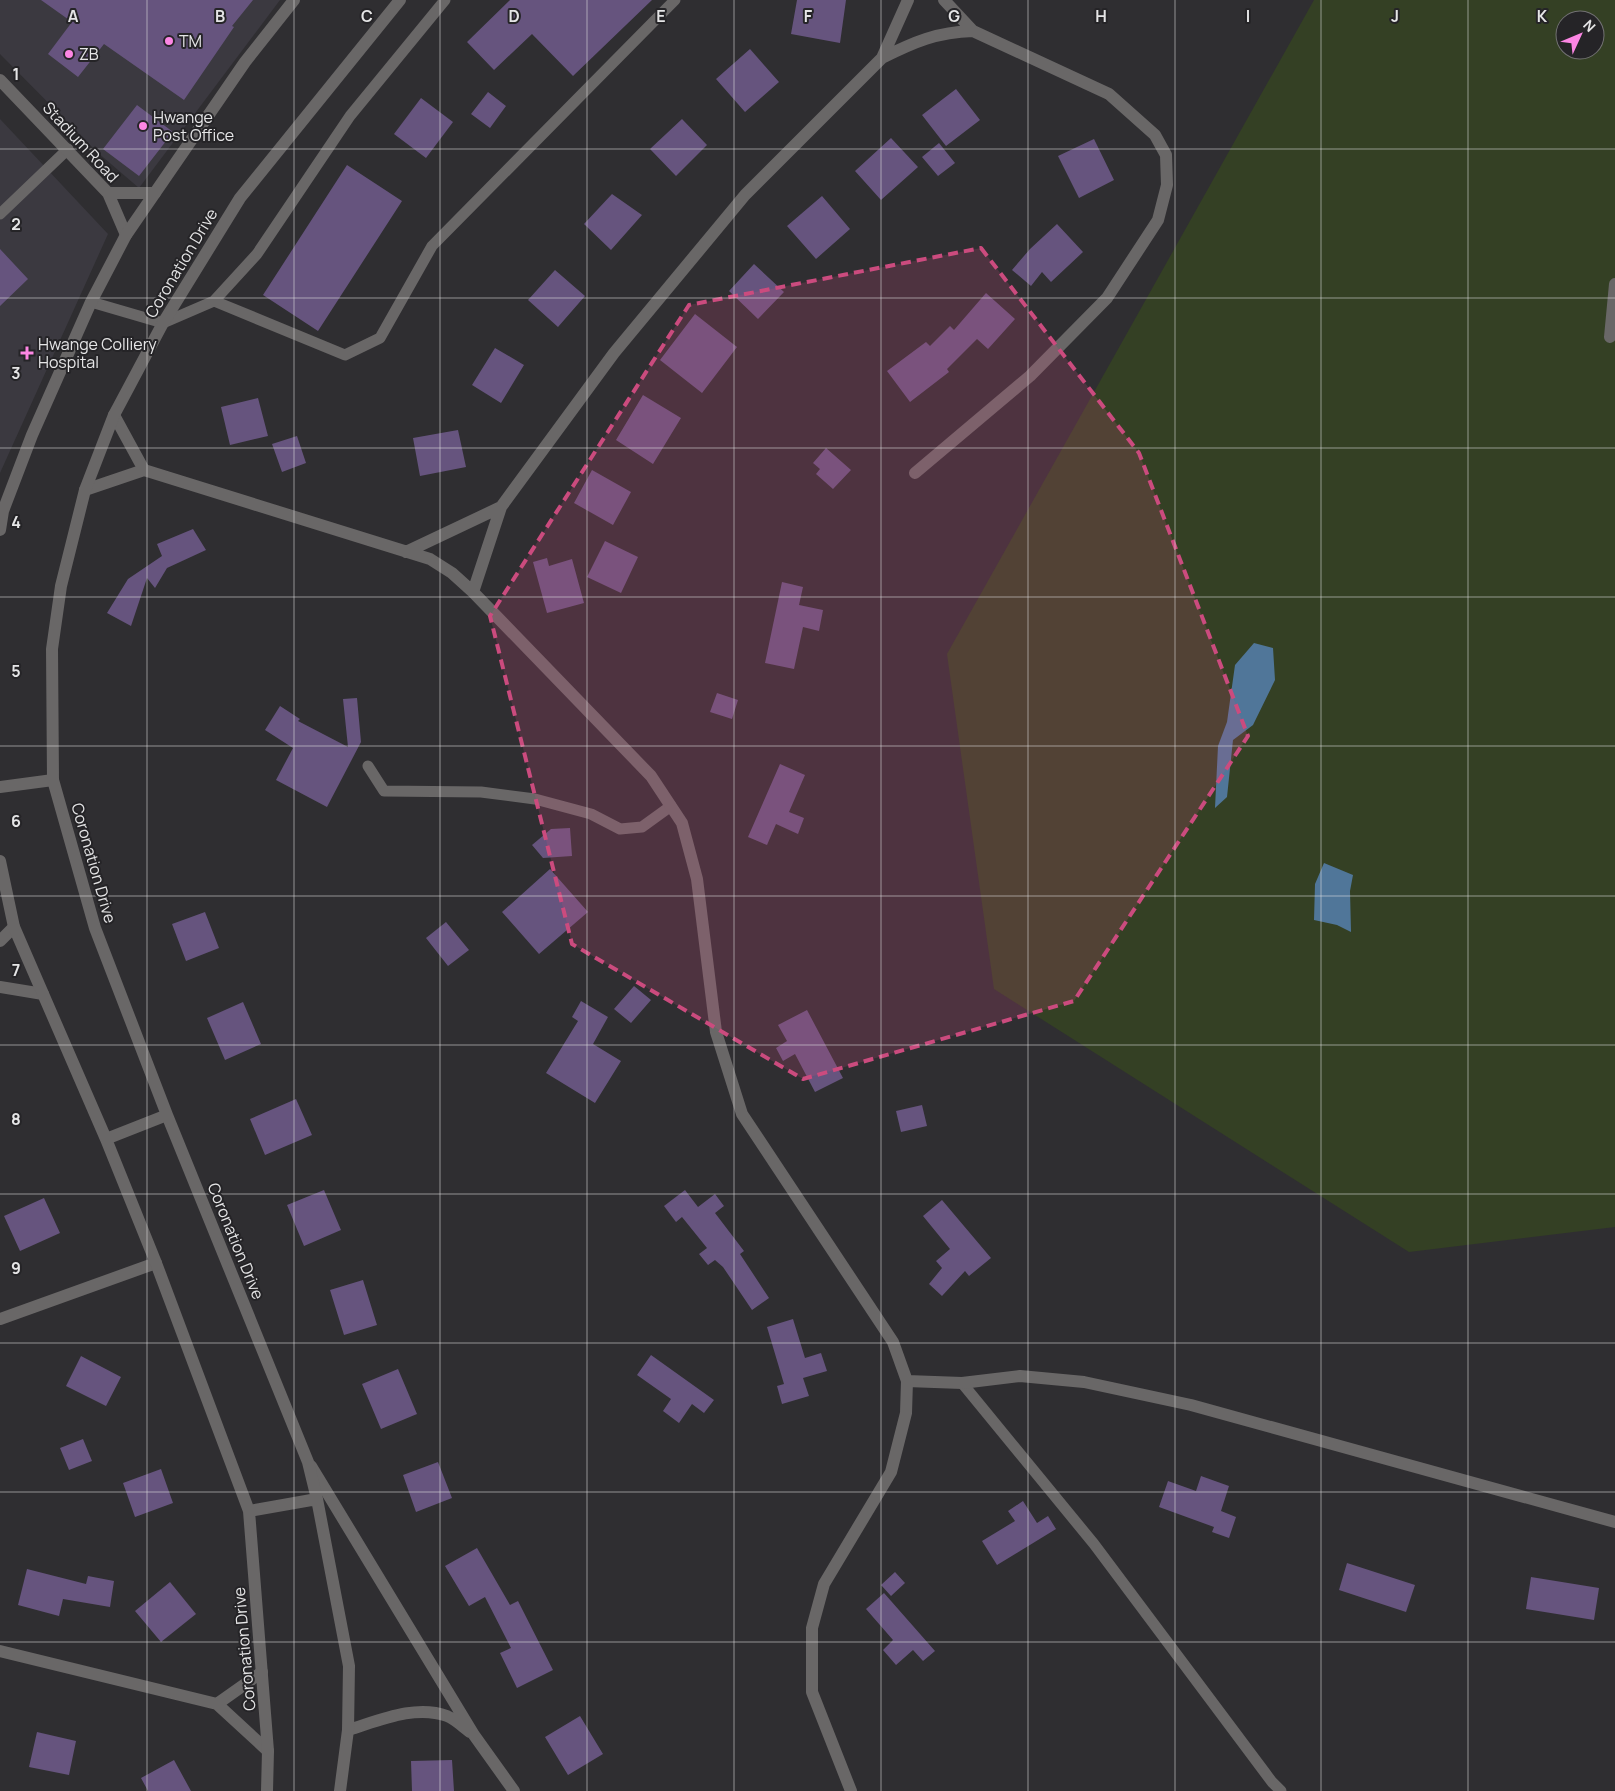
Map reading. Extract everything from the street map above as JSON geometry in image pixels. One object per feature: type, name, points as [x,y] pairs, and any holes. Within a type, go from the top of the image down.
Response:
[{"type":"street","points":[[0,530],[3,511],[32,435],[91,302],[126,236],[245,62],[294,0]]},
{"type":"street","name":"Coronation Drive","points":[[340,1791],[348,1730],[349,1666],[317,1499],[308,1462],[167,1116],[95,928],[53,780],[52,649],[61,586],[86,490],[114,415],[163,323],[240,198],[400,0]]},
{"type":"street","points":[[882,58],[908,0]]},
{"type":"street","points":[[915,473],[1030,376],[1107,298],[1158,220],[1167,185],[1166,155],[1155,135],[1110,94],[973,31],[944,0]]},
{"type":"street","points":[[473,592],[501,507],[614,353],[745,195],[882,58],[921,39],[951,32],[973,31]]},
{"type":"street","name":"Stadium Road","points":[[0,80],[108,193],[126,236]]},
{"type":"street","points":[[108,193],[155,193]]},
{"type":"street","points":[[1610,337],[1615,284]]},
{"type":"street","points":[[114,415],[144,470]]},
{"type":"street","points":[[86,490],[144,470],[430,559],[452,573],[473,592],[651,776],[682,823],[697,878],[716,1032],[742,1114],[892,1342],[907,1381],[906,1413],[891,1472],[824,1584],[812,1628],[812,1692],[851,1791]]},
{"type":"street","points":[[406,552],[501,507]]},
{"type":"street","points":[[0,787],[53,780]]},
{"type":"street","name":"Coronation Drive","points":[[0,861],[14,927],[106,1138],[156,1263],[249,1511],[268,1751],[267,1791]]},
{"type":"street","points":[[0,942],[14,927]]},
{"type":"street","points":[[0,987],[43,994]]},
{"type":"street","points":[[106,1138],[167,1116]]},
{"type":"street","points":[[0,1319],[156,1263]]},
{"type":"street","points":[[907,1381],[962,1382],[1020,1376],[1084,1382],[1181,1403],[1615,1522]]},
{"type":"street","points":[[308,1462],[474,1735],[510,1789]]},
{"type":"street","points":[[249,1511],[317,1499]]},
{"type":"street","points":[[0,1652],[217,1704],[268,1751]]},
{"type":"street","points":[[217,1704],[262,1672]]},
{"type":"street","points":[[348,1730],[398,1715],[421,1712],[447,1716],[474,1735]]},
{"type":"lane","points":[[91,302],[163,323],[214,301],[257,254],[350,116],[445,0]]},
{"type":"lane","points":[[214,301],[344,355],[380,338],[432,246],[675,0]]},
{"type":"lane","points":[[0,214],[68,149]]},
{"type":"lane","points":[[368,766],[384,791],[481,792],[535,799],[591,814],[620,829],[642,826],[671,806]]},
{"type":"lane","points":[[962,1382],[1094,1544],[1272,1782],[1281,1791]]},
{"type":"highlighted area","points":[[981,248],[1139,453],[1248,736],[1074,1001],[803,1079],[572,944],[490,616],[689,305]]},
{"type":"shaded area","points":[[0,0],[280,0],[139,188],[97,152],[0,54]]},
{"type":"shaded area","name":"Hwange Colliery Hospital","points":[[0,119],[108,234],[0,473]]},
{"type":"green space","points":[[1314,0],[1615,0],[1615,1227],[1409,1252],[994,989],[947,654]]},
{"type":"water","points":[[1254,643],[1273,648],[1275,680],[1253,725],[1233,740],[1227,797],[1215,808],[1218,746],[1227,722],[1235,665]]},
{"type":"water","points":[[1324,863],[1353,875],[1350,891],[1351,932],[1337,925],[1314,920],[1315,884]]},
{"type":"building","points":[[41,0],[253,0],[232,26],[234,27],[184,100],[104,44],[78,77],[48,54],[72,22]]},
{"type":"building","points":[[510,0],[652,0],[573,76],[532,34],[494,70],[467,42]]},
{"type":"building","points":[[797,0],[846,0],[840,43],[791,34]]},
{"type":"building","points":[[750,49],[779,82],[745,112],[716,79]]},
{"type":"building","points":[[956,89],[980,120],[946,146],[922,115]]},
{"type":"building","points":[[488,92],[506,106],[490,128],[471,114]]},
{"type":"building","points":[[421,98],[453,122],[426,158],[394,134]]},
{"type":"building","points":[[137,105],[173,132],[139,176],[103,149]]},
{"type":"building","points":[[682,119],[707,145],[676,176],[650,149]]},
{"type":"building","points":[[891,138],[918,167],[881,200],[855,171]]},
{"type":"building","points":[[1094,139],[1114,180],[1079,198],[1058,156]]},
{"type":"building","points":[[939,143],[955,163],[938,176],[922,157]]},
{"type":"building","points":[[347,165],[402,201],[318,331],[263,295]]},
{"type":"building","points":[[612,194],[642,215],[611,250],[584,224]]},
{"type":"building","points":[[822,196],[850,229],[816,259],[787,226]]},
{"type":"building","points":[[1057,224],[1083,252],[1051,282],[1042,272],[1031,286],[1012,270],[1030,249]]},
{"type":"building","points":[[0,249],[28,279],[0,306]]},
{"type":"building","points":[[754,264],[784,292],[758,319],[729,291]]},
{"type":"building","points":[[555,270],[585,296],[558,327],[528,300]]},
{"type":"building","points":[[986,293],[1015,319],[988,349],[977,339],[947,369],[949,372],[910,402],[887,371],[926,342],[930,346],[950,326],[954,330]]},
{"type":"building","points":[[695,314],[737,347],[702,393],[660,360]]},
{"type":"building","points":[[495,348],[524,365],[501,403],[472,385]]},
{"type":"building","points":[[643,395],[681,418],[653,464],[616,440]]},
{"type":"building","points":[[258,398],[268,436],[230,445],[221,407]]},
{"type":"building","points":[[458,430],[466,467],[420,476],[413,438]]},
{"type":"building","points":[[297,436],[306,463],[282,472],[272,444]]},
{"type":"building","points":[[826,448],[851,470],[833,489],[816,474],[820,469],[813,463]]},
{"type":"building","points":[[592,470],[631,492],[613,525],[574,503]]},
{"type":"building","points":[[193,529],[206,550],[167,568],[155,588],[147,578],[131,626],[107,613],[128,579],[162,556],[157,544]]},
{"type":"building","points":[[605,541],[638,557],[621,593],[587,577]]},
{"type":"building","points":[[547,558],[549,566],[572,559],[584,603],[547,613],[533,562]]},
{"type":"building","points":[[782,582],[803,587],[799,605],[823,610],[819,631],[803,627],[794,669],[765,663]]},
{"type":"building","points":[[717,693],[738,700],[732,719],[710,712]]},
{"type":"building","points":[[357,698],[361,742],[327,807],[276,780],[293,748],[265,730],[280,706],[300,719],[298,721],[348,747],[343,699]]},
{"type":"building","points":[[780,764],[805,775],[789,812],[804,818],[798,834],[776,824],[767,845],[748,837]]},
{"type":"building","points":[[570,828],[572,856],[543,858],[532,845],[551,829]]},
{"type":"building","points":[[550,869],[588,912],[539,954],[502,912]]},
{"type":"building","points":[[205,912],[219,948],[186,961],[172,924]]},
{"type":"building","points":[[446,922],[469,950],[448,966],[426,938]]},
{"type":"building","points":[[634,986],[651,1000],[631,1023],[614,1009]]},
{"type":"building","points":[[581,1001],[608,1017],[593,1044],[621,1061],[595,1103],[546,1073],[578,1021],[572,1017]]},
{"type":"building","points":[[243,1002],[261,1044],[225,1060],[207,1018]]},
{"type":"building","points":[[807,1010],[843,1078],[815,1092],[795,1054],[783,1061],[776,1048],[787,1041],[778,1025]]},
{"type":"building","points":[[296,1099],[312,1135],[265,1155],[250,1119]]},
{"type":"building","points":[[922,1105],[927,1126],[901,1132],[896,1111]]},
{"type":"building","points":[[324,1190],[341,1230],[304,1246],[287,1205]]},
{"type":"building","points":[[685,1190],[698,1207],[715,1194],[724,1206],[715,1213],[744,1251],[740,1254],[769,1298],[752,1310],[723,1267],[715,1260],[708,1265],[699,1254],[707,1248],[682,1217],[676,1222],[664,1206]]},
{"type":"building","points":[[44,1198],[60,1233],[20,1251],[4,1216]]},
{"type":"building","points":[[942,1200],[991,1258],[969,1276],[965,1271],[942,1296],[929,1284],[942,1268],[936,1261],[950,1249],[923,1216]]},
{"type":"building","points":[[363,1280],[377,1325],[344,1335],[330,1290]]},
{"type":"building","points":[[793,1319],[805,1358],[821,1353],[827,1371],[803,1378],[809,1396],[782,1404],[777,1386],[784,1384],[767,1327]]},
{"type":"building","points":[[651,1355],[714,1400],[704,1413],[692,1404],[679,1423],[663,1411],[671,1399],[637,1375]]},
{"type":"building","points":[[81,1356],[121,1377],[106,1406],[66,1386]]},
{"type":"building","points":[[398,1369],[417,1414],[381,1429],[362,1384]]},
{"type":"building","points":[[83,1439],[92,1461],[69,1470],[60,1448]]},
{"type":"building","points":[[438,1462],[452,1498],[416,1512],[403,1475]]},
{"type":"building","points":[[161,1469],[173,1503],[135,1517],[123,1483]]},
{"type":"building","points":[[1201,1476],[1229,1486],[1221,1511],[1236,1517],[1229,1538],[1212,1532],[1214,1527],[1159,1507],[1168,1481],[1196,1491]]},
{"type":"building","points":[[1023,1501],[1037,1523],[1048,1516],[1056,1529],[997,1565],[982,1541],[1015,1521],[1008,1511]]},
{"type":"building","points":[[477,1548],[510,1605],[518,1601],[553,1670],[517,1688],[500,1653],[511,1648],[485,1597],[469,1606],[445,1566]]},
{"type":"building","points":[[1347,1563],[1415,1585],[1406,1612],[1339,1590]]},
{"type":"building","points":[[27,1569],[86,1584],[88,1576],[114,1581],[110,1607],[63,1599],[59,1616],[18,1605]]},
{"type":"building","points":[[895,1572],[905,1583],[891,1596],[881,1585]]},
{"type":"building","points":[[1531,1577],[1599,1588],[1594,1620],[1526,1609]]},
{"type":"building","points":[[170,1582],[196,1614],[161,1642],[135,1611]]},
{"type":"building","points":[[884,1593],[935,1651],[923,1661],[913,1650],[896,1665],[883,1650],[893,1640],[866,1609]]},
{"type":"building","points":[[580,1716],[603,1754],[568,1775],[545,1737]]},
{"type":"building","points":[[37,1732],[76,1741],[69,1775],[29,1767]]},
{"type":"building","points":[[174,1760],[191,1791],[148,1791],[141,1778]]},
{"type":"building","points":[[452,1760],[454,1791],[412,1791],[411,1761]]},
{"type":"place","name":"TM","points":[[169,41]]},
{"type":"place","name":"ZB","points":[[69,54]]},
{"type":"place","name":"Hwange Post Office","points":[[143,126]]},
{"type":"place","name":"Hwange Colliery Hospital","points":[[27,353]]}]
